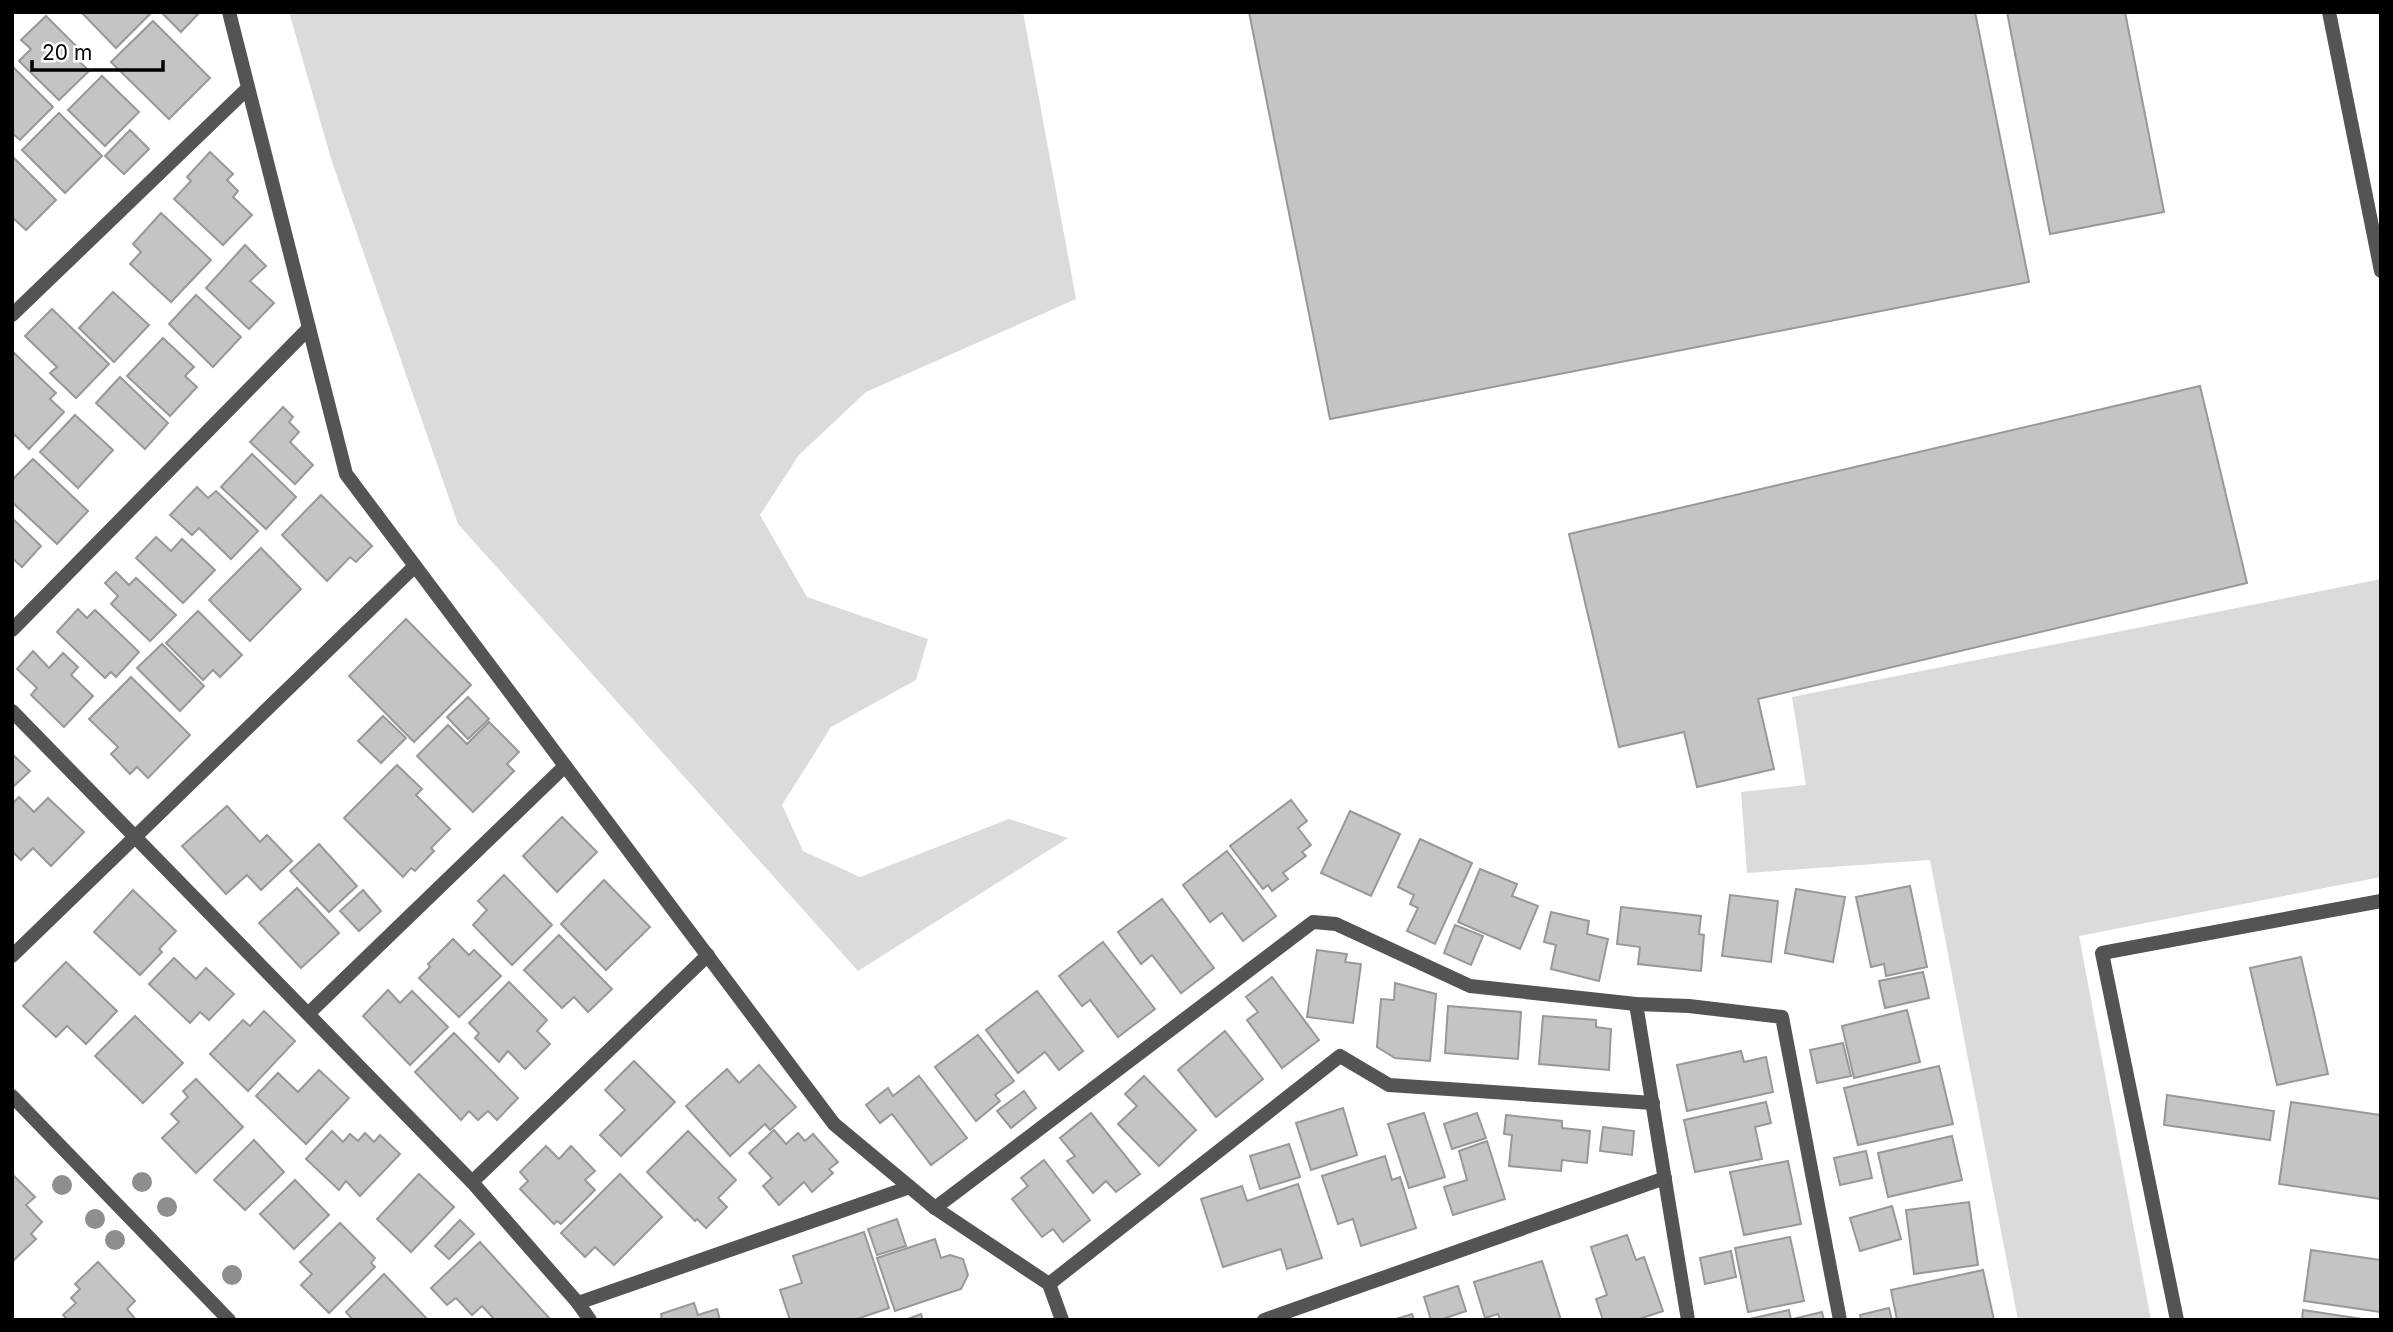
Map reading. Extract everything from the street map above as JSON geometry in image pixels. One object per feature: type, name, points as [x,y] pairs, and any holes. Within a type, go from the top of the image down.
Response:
[{"type":"street","points":[[229,12],[346,474],[834,1124],[935,1208],[1049,1284],[1062,1320]]},
{"type":"street","points":[[2329,12],[2381,271]]},
{"type":"street","points":[[12,315],[248,88]]},
{"type":"street","points":[[12,630],[309,328]]},
{"type":"street","points":[[12,956],[415,566]]},
{"type":"street","points":[[12,710],[472,1182],[590,1320]]},
{"type":"street","points":[[308,1014],[565,766]]},
{"type":"street","points":[[2177,1320],[2102,953],[2381,901]]},
{"type":"street","points":[[935,1208],[1313,922],[1336,923],[1469,986],[1782,1017],[1840,1320]]},
{"type":"street","points":[[472,1182],[708,955]]},
{"type":"street","points":[[1636,1004],[1688,1320]]},
{"type":"street","points":[[1049,1284],[1340,1056],[1389,1085],[1653,1104]]},
{"type":"street","points":[[12,1096],[229,1320]]},
{"type":"street","points":[[1264,1320],[1665,1178]]},
{"type":"street","points":[[578,1303],[910,1187]]},
{"type":"shaded area","points":[[289,12],[1023,12],[1076,299],[866,392],[799,455],[760,515],[807,597],[928,639],[916,680],[831,727],[782,805],[803,851],[860,877],[1009,819],[1068,838],[858,971],[458,524],[332,162]]},
{"type":"shaded area","points":[[2381,579],[2381,877],[2079,936],[2151,1320],[2018,1320],[1930,860],[1747,873],[1741,792],[1806,785],[1792,697]]},
{"type":"building","points":[[81,12],[149,12],[150,14],[116,48]]},
{"type":"building","points":[[200,12],[181,32],[163,14]]},
{"type":"building","points":[[1249,12],[1975,12],[2029,282],[1330,419]]},
{"type":"building","points":[[2007,12],[2125,12],[2164,212],[2050,234]]},
{"type":"building","points":[[46,16],[82,52],[76,58],[89,71],[59,100],[19,61],[31,49],[21,40]]},
{"type":"building","points":[[153,21],[210,78],[169,119],[111,62]]},
{"type":"building","points":[[12,66],[53,107],[20,140],[12,133]]},
{"type":"building","points":[[102,76],[139,112],[105,146],[68,110]]},
{"type":"building","points":[[59,113],[102,156],[65,193],[22,150]]},
{"type":"building","points":[[130,130],[149,149],[124,174],[105,156]]},
{"type":"building","points":[[210,152],[233,174],[227,180],[238,191],[233,197],[252,215],[223,245],[174,199],[191,181],[187,177]]},
{"type":"building","points":[[12,156],[56,200],[26,230],[12,217]]},
{"type":"building","points":[[161,213],[211,260],[171,302],[130,264],[141,252],[133,244]]},
{"type":"building","points":[[245,245],[266,266],[250,281],[274,303],[249,329],[206,288]]},
{"type":"building","points":[[113,292],[149,325],[114,362],[79,328]]},
{"type":"building","points":[[196,295],[241,337],[213,367],[169,324]]},
{"type":"building","points":[[52,309],[109,364],[76,398],[50,373],[57,367],[25,336]]},
{"type":"building","points":[[163,338],[194,367],[185,376],[197,387],[170,416],[127,376]]},
{"type":"building","points":[[12,351],[56,393],[50,399],[64,412],[29,449],[15,435],[12,438]]},
{"type":"building","points":[[120,377],[168,423],[145,449],[96,403]]},
{"type":"building","points":[[2200,386],[2247,583],[1758,699],[1774,769],[1697,787],[1684,732],[1619,747],[1569,534]]},
{"type":"building","points":[[283,407],[293,417],[289,422],[299,432],[290,442],[313,465],[295,484],[250,442]]},
{"type":"building","points":[[75,415],[113,450],[78,488],[40,452]]},
{"type":"building","points":[[252,454],[296,497],[266,529],[221,487]]},
{"type":"building","points":[[33,459],[88,511],[57,544],[12,502],[12,480]]},
{"type":"building","points":[[197,487],[208,498],[216,491],[258,531],[231,559],[199,528],[192,535],[170,515]]},
{"type":"building","points":[[321,495],[372,546],[356,562],[350,557],[327,581],[282,535]]},
{"type":"building","points":[[12,518],[41,546],[22,567],[12,558]]},
{"type":"building","points":[[156,537],[171,551],[182,539],[215,570],[183,603],[136,558]]},
{"type":"building","points":[[261,548],[301,589],[250,641],[209,600]]},
{"type":"building","points":[[116,572],[129,585],[136,578],[176,615],[150,641],[111,604],[118,596],[105,583]]},
{"type":"building","points":[[78,609],[87,618],[95,610],[139,652],[116,677],[111,672],[105,678],[57,632]]},
{"type":"building","points":[[198,611],[242,655],[220,677],[213,670],[203,680],[166,643]]},
{"type":"building","points":[[406,619],[471,685],[414,742],[349,676]]},
{"type":"building","points":[[162,644],[204,686],[180,711],[137,668]]},
{"type":"building","points":[[33,651],[49,668],[63,653],[78,667],[71,675],[93,696],[64,727],[31,695],[37,688],[17,669]]},
{"type":"building","points":[[131,677],[190,735],[148,778],[137,767],[130,774],[111,754],[118,747],[89,719]]},
{"type":"building","points":[[468,697],[489,719],[468,739],[447,717]]},
{"type":"building","points":[[383,716],[406,738],[381,763],[358,741]]},
{"type":"building","points":[[489,722],[519,752],[507,764],[514,771],[473,812],[417,756],[448,725],[467,744]]},
{"type":"building","points":[[12,754],[30,771],[12,788]]},
{"type":"building","points":[[397,765],[422,789],[416,795],[450,829],[431,848],[434,851],[415,871],[411,868],[403,877],[344,818]]},
{"type":"building","points":[[19,797],[34,812],[48,798],[84,832],[51,866],[33,848],[21,860],[12,851],[12,804]]},
{"type":"building","points":[[1291,800],[1307,821],[1298,828],[1311,845],[1302,852],[1306,856],[1283,873],[1288,879],[1272,891],[1268,885],[1263,889],[1230,846]]},
{"type":"building","points":[[227,806],[260,842],[267,835],[292,861],[261,890],[247,875],[226,894],[182,846]]},
{"type":"building","points":[[1350,811],[1400,834],[1371,896],[1321,873]]},
{"type":"building","points":[[562,817],[597,852],[557,892],[523,856]]},
{"type":"building","points":[[1420,839],[1472,863],[1435,944],[1407,931],[1418,908],[1410,904],[1414,895],[1398,887]]},
{"type":"building","points":[[319,844],[357,886],[329,912],[290,871]]},
{"type":"building","points":[[1227,851],[1276,916],[1243,941],[1222,913],[1210,922],[1183,885]]},
{"type":"building","points":[[1480,869],[1517,884],[1512,896],[1538,906],[1520,949],[1458,922]]},
{"type":"building","points":[[504,875],[552,925],[512,965],[473,925],[487,910],[478,901]]},
{"type":"building","points":[[604,880],[650,927],[606,970],[561,924]]},
{"type":"building","points":[[1910,886],[1927,967],[1886,976],[1884,964],[1871,967],[1856,897]]},
{"type":"building","points":[[297,888],[339,933],[301,968],[259,923]]},
{"type":"building","points":[[1796,889],[1845,897],[1833,962],[1785,953]]},
{"type":"building","points":[[133,890],[176,931],[159,949],[162,952],[140,975],[94,932]]},
{"type":"building","points":[[363,890],[381,911],[359,931],[340,911]]},
{"type":"building","points":[[1730,895],[1778,901],[1771,962],[1722,956]]},
{"type":"building","points":[[1162,899],[1214,968],[1181,993],[1152,955],[1141,964],[1118,932]]},
{"type":"building","points":[[1621,907],[1701,916],[1699,934],[1704,935],[1701,971],[1638,964],[1640,947],[1617,944]]},
{"type":"building","points":[[1551,912],[1589,921],[1587,934],[1608,939],[1599,981],[1551,969],[1556,945],[1544,942]]},
{"type":"building","points":[[1455,925],[1483,936],[1471,965],[1444,953]]},
{"type":"building","points":[[559,935],[612,989],[588,1012],[574,997],[562,1008],[524,970]]},
{"type":"building","points":[[453,939],[469,955],[474,950],[501,976],[459,1017],[419,978],[430,967],[428,964]]},
{"type":"building","points":[[1103,942],[1155,1009],[1118,1037],[1090,1000],[1082,1006],[1059,976]]},
{"type":"building","points":[[1317,950],[1347,954],[1345,962],[1361,964],[1353,1023],[1307,1017]]},
{"type":"building","points":[[2301,957],[2328,1074],[2277,1085],[2250,968]]},
{"type":"building","points":[[174,958],[196,979],[206,968],[234,994],[209,1020],[200,1012],[190,1023],[149,984]]},
{"type":"building","points":[[66,962],[117,1011],[86,1044],[67,1026],[56,1037],[23,1006]]},
{"type":"building","points":[[1923,972],[1929,998],[1885,1008],[1879,981]]},
{"type":"building","points":[[1272,977],[1319,1040],[1282,1068],[1247,1020],[1258,1012],[1246,997]]},
{"type":"building","points":[[509,982],[547,1020],[537,1031],[550,1044],[525,1069],[508,1051],[499,1062],[475,1038],[479,1033],[469,1023]]},
{"type":"building","points":[[1395,983],[1436,994],[1430,1061],[1395,1058],[1377,1047],[1381,999],[1394,1000]]},
{"type":"building","points":[[388,990],[400,1003],[412,991],[448,1027],[410,1065],[363,1016]]},
{"type":"building","points":[[1037,991],[1083,1051],[1059,1070],[1045,1052],[1018,1073],[986,1030]]},
{"type":"building","points":[[1448,1006],[1521,1012],[1518,1059],[1445,1053]]},
{"type":"building","points":[[1907,1010],[1920,1062],[1854,1078],[1842,1026]]},
{"type":"building","points":[[264,1011],[295,1041],[248,1091],[210,1054],[243,1020],[250,1026]]},
{"type":"building","points":[[135,1016],[183,1063],[143,1103],[95,1056]]},
{"type":"building","points":[[1543,1016],[1596,1020],[1596,1027],[1611,1029],[1609,1070],[1539,1064]]},
{"type":"building","points":[[1225,1031],[1263,1079],[1216,1117],[1178,1070]]},
{"type":"building","points":[[454,1033],[518,1098],[497,1120],[488,1111],[478,1120],[469,1111],[461,1120],[415,1072]]},
{"type":"building","points":[[978,1035],[1014,1081],[995,1095],[1000,1101],[976,1121],[935,1067]]},
{"type":"building","points":[[1843,1043],[1851,1076],[1817,1083],[1810,1050]]},
{"type":"building","points":[[1741,1051],[1744,1062],[1766,1057],[1773,1092],[1687,1111],[1677,1065]]},
{"type":"building","points":[[634,1061],[675,1102],[621,1156],[600,1135],[625,1110],[605,1090]]},
{"type":"building","points":[[759,1065],[796,1107],[770,1130],[765,1124],[730,1156],[686,1106],[727,1069],[739,1083]]},
{"type":"building","points":[[1939,1066],[1953,1124],[1858,1145],[1844,1088]]},
{"type":"building","points":[[319,1070],[349,1098],[306,1144],[256,1096],[278,1073],[298,1092]]},
{"type":"building","points":[[919,1076],[967,1138],[931,1165],[892,1114],[880,1123],[866,1105],[888,1088],[893,1096]]},
{"type":"building","points":[[1144,1076],[1196,1130],[1159,1166],[1118,1124],[1137,1106],[1125,1094]]},
{"type":"building","points":[[196,1079],[243,1127],[196,1173],[162,1138],[179,1122],[171,1114],[188,1097],[183,1091]]},
{"type":"building","points":[[1024,1091],[1036,1108],[1011,1128],[997,1111]]},
{"type":"building","points":[[2167,1095],[2274,1111],[2270,1140],[2164,1125]]},
{"type":"building","points":[[1766,1102],[1771,1123],[1755,1127],[1762,1159],[1695,1172],[1684,1120]]},
{"type":"building","points":[[2291,1102],[2381,1115],[2381,1199],[2279,1184]]},
{"type":"building","points":[[1343,1108],[1357,1155],[1311,1170],[1296,1123]]},
{"type":"building","points":[[1091,1113],[1140,1174],[1116,1192],[1106,1181],[1093,1193],[1067,1161],[1075,1156],[1060,1138]]},
{"type":"building","points":[[1424,1113],[1445,1177],[1409,1188],[1388,1124]]},
{"type":"building","points":[[1477,1113],[1486,1138],[1452,1149],[1444,1124]]},
{"type":"building","points":[[1506,1115],[1562,1121],[1562,1128],[1590,1131],[1587,1163],[1562,1160],[1561,1171],[1509,1166],[1512,1135],[1504,1134]]},
{"type":"building","points":[[1603,1127],[1634,1131],[1632,1155],[1600,1151]]},
{"type":"building","points":[[774,1130],[786,1144],[798,1133],[805,1141],[813,1134],[838,1162],[829,1169],[833,1173],[812,1192],[804,1182],[779,1205],[763,1186],[772,1178],[749,1153]]},
{"type":"building","points":[[332,1131],[343,1142],[350,1134],[358,1141],[365,1133],[374,1142],[380,1135],[400,1154],[360,1196],[346,1181],[339,1190],[306,1159]]},
{"type":"building","points":[[688,1131],[736,1180],[718,1198],[727,1207],[706,1228],[697,1219],[695,1221],[647,1172]]},
{"type":"building","points":[[1952,1136],[1962,1180],[1888,1197],[1878,1153]]},
{"type":"building","points":[[254,1140],[284,1172],[245,1210],[214,1180]]},
{"type":"building","points":[[1487,1141],[1505,1199],[1453,1215],[1444,1187],[1467,1180],[1459,1151]]},
{"type":"building","points":[[1289,1144],[1300,1177],[1260,1189],[1250,1156]]},
{"type":"building","points":[[546,1146],[559,1159],[571,1146],[595,1171],[585,1180],[595,1190],[561,1224],[557,1221],[554,1224],[520,1189],[528,1181],[520,1172]]},
{"type":"building","points":[[1866,1151],[1872,1178],[1840,1185],[1834,1158]]},
{"type":"building","points":[[1385,1156],[1392,1180],[1400,1177],[1416,1228],[1361,1246],[1353,1219],[1338,1224],[1322,1176]]},
{"type":"building","points":[[1044,1160],[1090,1220],[1063,1242],[1053,1229],[1042,1237],[1012,1199],[1028,1186],[1021,1178]]},
{"type":"building","points":[[1788,1161],[1801,1224],[1744,1235],[1730,1172]]},
{"type":"building","points":[[12,1174],[35,1197],[26,1205],[42,1222],[31,1234],[36,1239],[12,1262]]},
{"type":"building","points":[[419,1174],[454,1207],[411,1252],[377,1219]]},
{"type":"building","points":[[620,1174],[662,1217],[614,1265],[595,1247],[585,1257],[561,1233]]},
{"type":"building","points":[[295,1180],[329,1215],[294,1249],[260,1214]]},
{"type":"building","points":[[1298,1184],[1322,1258],[1287,1269],[1281,1249],[1223,1267],[1201,1199],[1242,1186],[1247,1201]]},
{"type":"building","points":[[1969,1202],[1978,1265],[1914,1274],[1906,1210]]},
{"type":"building","points":[[1892,1206],[1901,1239],[1860,1251],[1850,1218]]},
{"type":"building","points":[[897,1219],[906,1246],[877,1255],[868,1229]]},
{"type":"building","points":[[460,1220],[474,1234],[449,1259],[435,1246]]},
{"type":"building","points":[[340,1223],[375,1258],[371,1263],[375,1267],[329,1313],[301,1285],[312,1274],[300,1262]]},
{"type":"building","points":[[864,1232],[889,1308],[854,1320],[790,1320],[780,1290],[802,1283],[793,1256]]},
{"type":"building","points":[[1627,1235],[1636,1260],[1644,1257],[1663,1311],[1636,1320],[1603,1320],[1596,1299],[1607,1295],[1591,1247]]},
{"type":"building","points":[[1790,1237],[1804,1301],[1748,1312],[1735,1248]]},
{"type":"building","points":[[935,1239],[941,1258],[950,1255],[963,1259],[968,1275],[961,1289],[895,1311],[877,1258]]},
{"type":"building","points":[[480,1242],[551,1320],[495,1320],[482,1306],[472,1315],[456,1298],[447,1305],[431,1288]]},
{"type":"building","points":[[2311,1250],[2381,1260],[2381,1312],[2304,1301]]},
{"type":"building","points":[[1731,1251],[1736,1277],[1705,1284],[1700,1258]]},
{"type":"building","points":[[1542,1261],[1561,1320],[1500,1320],[1498,1314],[1485,1318],[1474,1282]]},
{"type":"building","points":[[98,1262],[135,1301],[127,1309],[136,1320],[68,1320],[63,1315],[76,1303],[71,1298],[80,1289],[75,1284]]},
{"type":"building","points":[[1983,1270],[1994,1320],[1897,1320],[1891,1290]]},
{"type":"building","points":[[384,1274],[428,1320],[353,1320],[346,1312]]},
{"type":"building","points":[[1458,1286],[1466,1311],[1440,1320],[1431,1320],[1424,1297]]},
{"type":"building","points":[[694,1303],[698,1315],[717,1309],[720,1320],[662,1320],[661,1314]]},
{"type":"building","points":[[1889,1308],[1892,1320],[1861,1320],[1860,1315]]},
{"type":"building","points":[[1789,1310],[1791,1320],[1745,1320]]},
{"type":"building","points":[[2303,1310],[2369,1320],[2302,1320]]},
{"type":"building","points":[[1822,1312],[1824,1320],[1793,1319]]},
{"type":"building","points":[[921,1314],[923,1320],[905,1320]]},
{"type":"building","points":[[1412,1314],[1414,1320],[1393,1320]]}]
